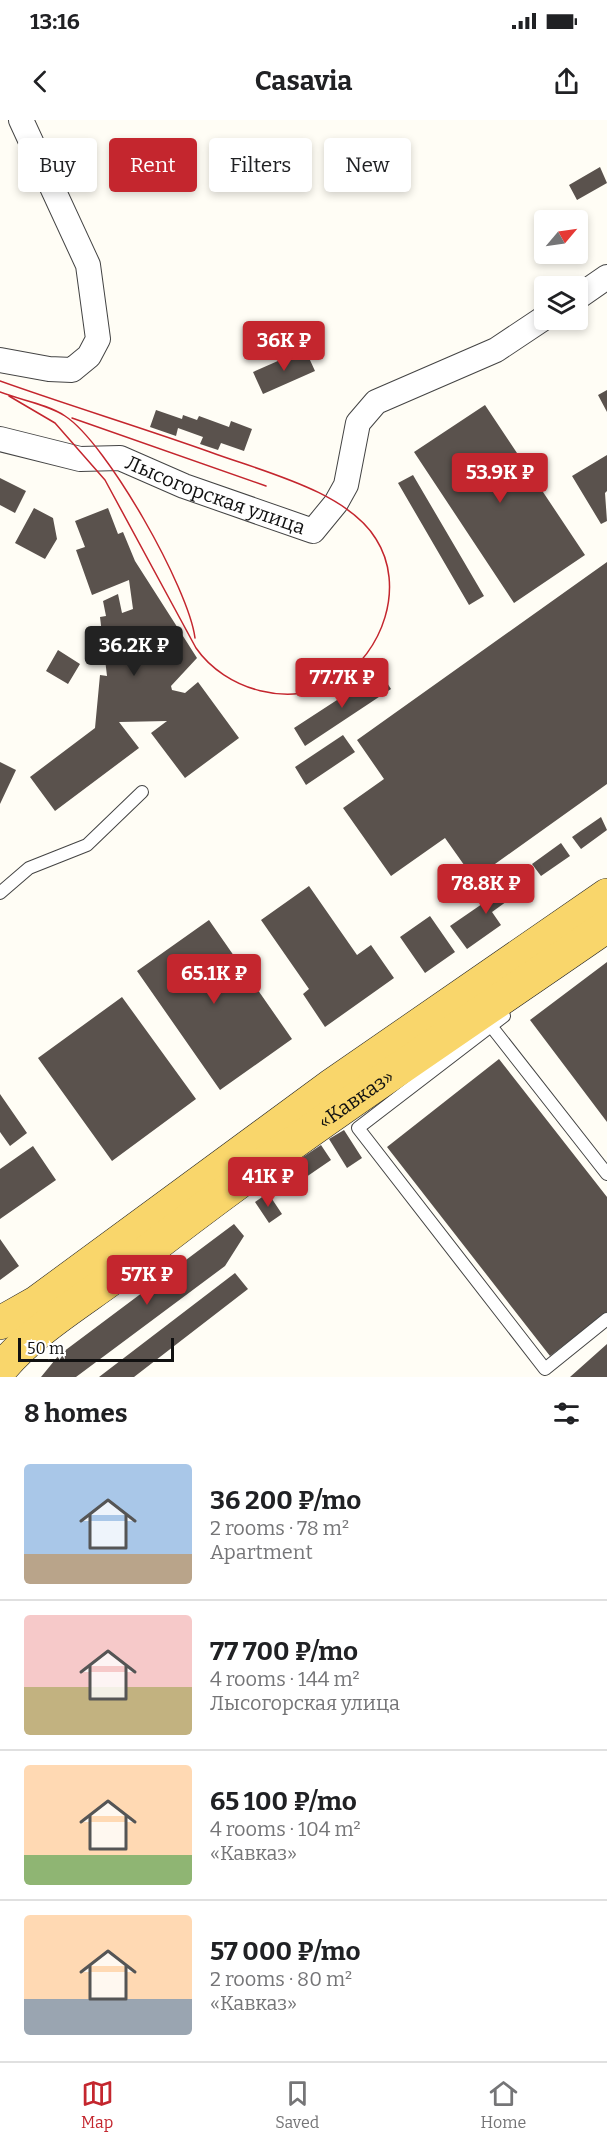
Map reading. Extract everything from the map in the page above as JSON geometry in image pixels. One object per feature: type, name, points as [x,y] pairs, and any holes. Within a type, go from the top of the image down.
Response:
[{"type":"main road","name":"«Кавказ»","points":[[0,1323],[37,1302],[332,1085],[607,895]]},
{"type":"main road","name":"«Кавказ»","points":[[0,1370],[25,1342],[89,1297],[215,1198],[604,939]]},
{"type":"street","points":[[0,360],[49,369],[72,370],[89,356],[98,339],[88,265],[21,120]]},
{"type":"street","points":[[588,290],[607,277]]},
{"type":"street","name":"Лысогорская улица","points":[[0,439],[80,459],[120,458],[184,486],[313,531],[336,503],[346,485],[358,423],[376,402],[495,350],[534,325]]},
{"type":"lane","points":[[0,893],[29,868],[87,845],[142,792]]},
{"type":"lane","points":[[510,1012],[358,1128],[545,1369],[607,1319]]},
{"type":"lane","points":[[491,1026],[607,1173]]},
{"type":"building","points":[[600,167],[607,183],[577,200],[569,185]]},
{"type":"building","points":[[305,349],[315,371],[263,394],[253,372]]},
{"type":"building","points":[[607,390],[607,412],[598,395]]},
{"type":"building","points":[[485,405],[585,555],[514,603],[414,452]]},
{"type":"building","points":[[156,410],[182,419],[183,415],[197,420],[199,416],[229,427],[231,421],[252,429],[244,451],[221,443],[218,450],[200,444],[203,437],[178,428],[176,436],[150,427]]},
{"type":"building","points":[[607,455],[607,491],[605,493],[607,521],[601,524],[572,476]]},
{"type":"building","points":[[413,475],[484,596],[469,605],[398,483]]},
{"type":"building","points":[[0,478],[26,491],[15,513],[0,505]]},
{"type":"building","points":[[34,508],[53,518],[57,539],[45,559],[15,543]]},
{"type":"building","points":[[108,508],[118,534],[123,532],[135,561],[197,658],[171,686],[172,690],[185,693],[198,682],[239,738],[185,778],[151,733],[167,721],[119,722],[139,748],[55,811],[30,777],[95,728],[100,675],[107,676],[100,617],[106,616],[103,601],[118,594],[122,613],[133,609],[129,580],[92,595],[76,550],[85,547],[75,521]]},
{"type":"building","points":[[607,562],[607,784],[474,879],[445,838],[391,876],[343,808],[384,779],[357,740]]},
{"type":"building","points":[[58,650],[80,664],[68,684],[46,671]]},
{"type":"building","points":[[380,672],[391,689],[305,746],[294,728]]},
{"type":"building","points":[[343,735],[355,752],[306,785],[295,767]]},
{"type":"building","points":[[0,762],[16,770],[0,804]]},
{"type":"building","points":[[601,817],[607,830],[581,849],[572,837]]},
{"type":"building","points":[[561,843],[570,856],[541,876],[532,864]]},
{"type":"building","points":[[524,875],[531,884],[492,912],[501,925],[467,949],[450,926]]},
{"type":"building","points":[[309,886],[357,955],[371,945],[394,978],[325,1027],[303,994],[309,989],[261,920]]},
{"type":"building","points":[[430,916],[455,952],[425,973],[400,937]]},
{"type":"building","points":[[209,920],[292,1039],[220,1090],[137,971]]},
{"type":"building","points":[[607,962],[607,1122],[530,1020]]},
{"type":"building","points":[[122,997],[196,1099],[112,1161],[38,1058]]},
{"type":"building","points":[[499,1059],[607,1197],[607,1312],[550,1356],[387,1147]]},
{"type":"building","points":[[0,1094],[27,1133],[10,1146],[0,1132]]},
{"type":"building","points":[[344,1130],[362,1158],[347,1168],[329,1139]]},
{"type":"building","points":[[321,1145],[331,1160],[293,1186],[282,1171]]},
{"type":"building","points":[[33,1146],[56,1180],[0,1219],[0,1169]]},
{"type":"building","points":[[268,1193],[282,1214],[269,1223],[255,1202]]},
{"type":"building","points":[[234,1224],[244,1236],[225,1266],[76,1377],[41,1377],[59,1355]]},
{"type":"building","points":[[0,1239],[19,1266],[0,1280]]},
{"type":"building","points":[[235,1273],[248,1289],[134,1377],[99,1377]]},
{"type":"building","points":[[607,1344],[607,1377],[570,1377]]},
{"type":"tram line","points":[[0,381],[277,475],[324,495],[345,508],[363,522],[376,539],[385,557],[389,577],[389,597],[385,617],[367,654],[337,681],[300,694],[260,691],[224,675],[208,663],[196,648],[105,480],[55,423],[9,396]]},
{"type":"tram line","points":[[0,392],[42,405],[65,416],[82,431],[102,455],[144,519],[162,553],[178,586],[195,638]]},
{"type":"tram line","points":[[72,418],[266,486]]}]
